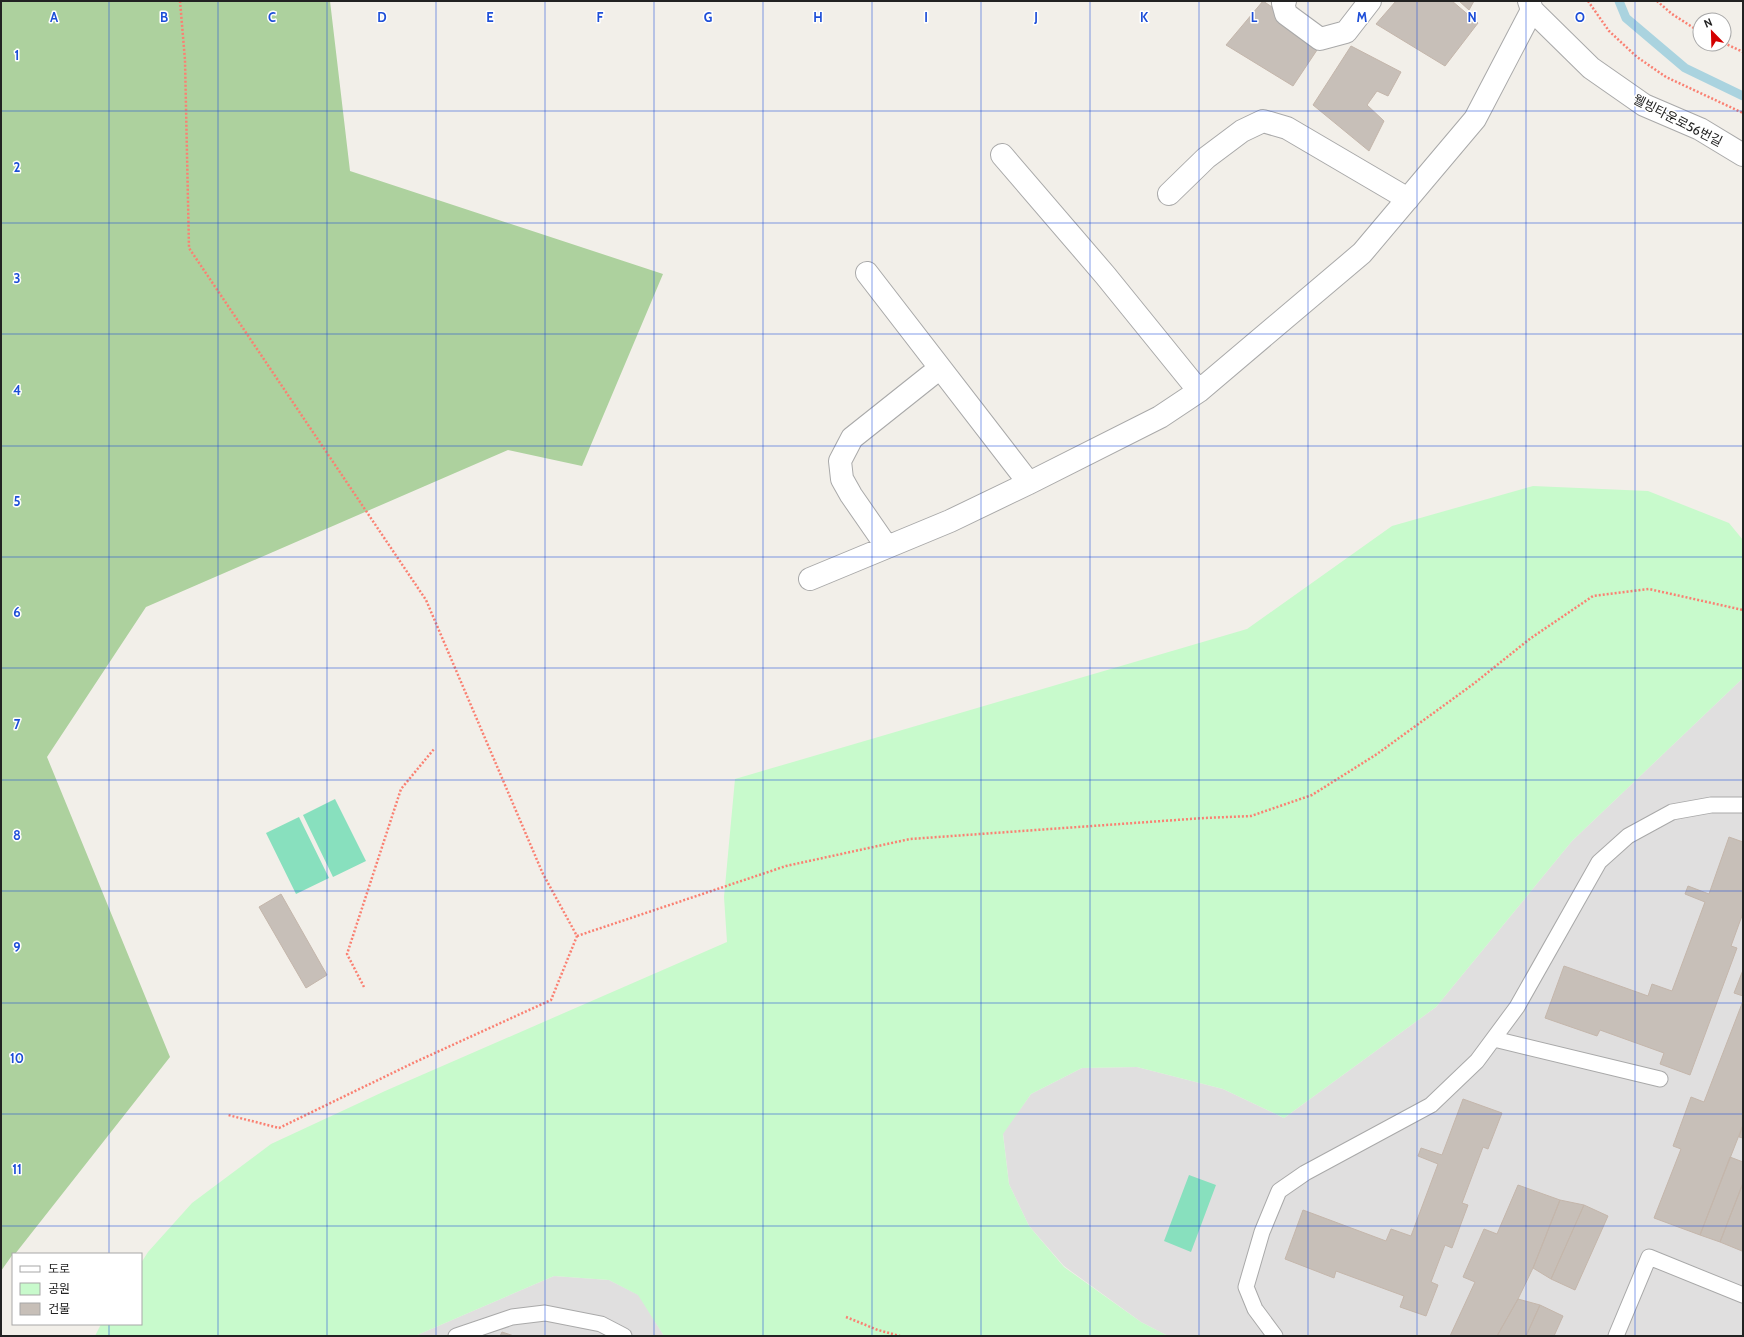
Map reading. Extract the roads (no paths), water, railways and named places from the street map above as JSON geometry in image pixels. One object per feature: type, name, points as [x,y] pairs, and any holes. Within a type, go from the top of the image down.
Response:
[{"type":"street","points":[[1284,1],[1283,3],[1286,14],[1320,39],[1346,32],[1370,1]]},
{"type":"street","points":[[810,579],[950,521],[1029,483],[1160,417],[1199,391],[1362,254],[1475,119],[1531,5]]},
{"type":"street","name":"웰빙타운로56번길","points":[[1531,5],[1591,68],[1644,105],[1700,129],[1743,155]]},
{"type":"street","points":[[1170,194],[1206,158],[1242,131],[1263,121],[1287,128],[1408,199]]},
{"type":"street","points":[[1002,155],[1104,274],[1199,391]]},
{"type":"street","points":[[867,273],[1029,483]]},
{"type":"street","points":[[888,547],[851,495],[842,478],[840,461],[852,438],[940,368]]},
{"type":"lane","points":[[1275,1336],[1255,1309],[1246,1287],[1262,1232],[1278,1191],[1305,1173],[1431,1106],[1477,1061],[1517,1007],[1599,862],[1628,836],[1672,812],[1711,805],[1743,805]]},
{"type":"lane","points":[[1494,1039],[1660,1079]]},
{"type":"lane","points":[[1616,1336],[1649,1257],[1743,1295]]},
{"type":"lane","points":[[456,1336],[512,1317],[545,1313],[601,1324],[624,1336]]},
{"type":"waterway","points":[[1619,1],[1626,18],[1685,68],[1743,96]]}]
